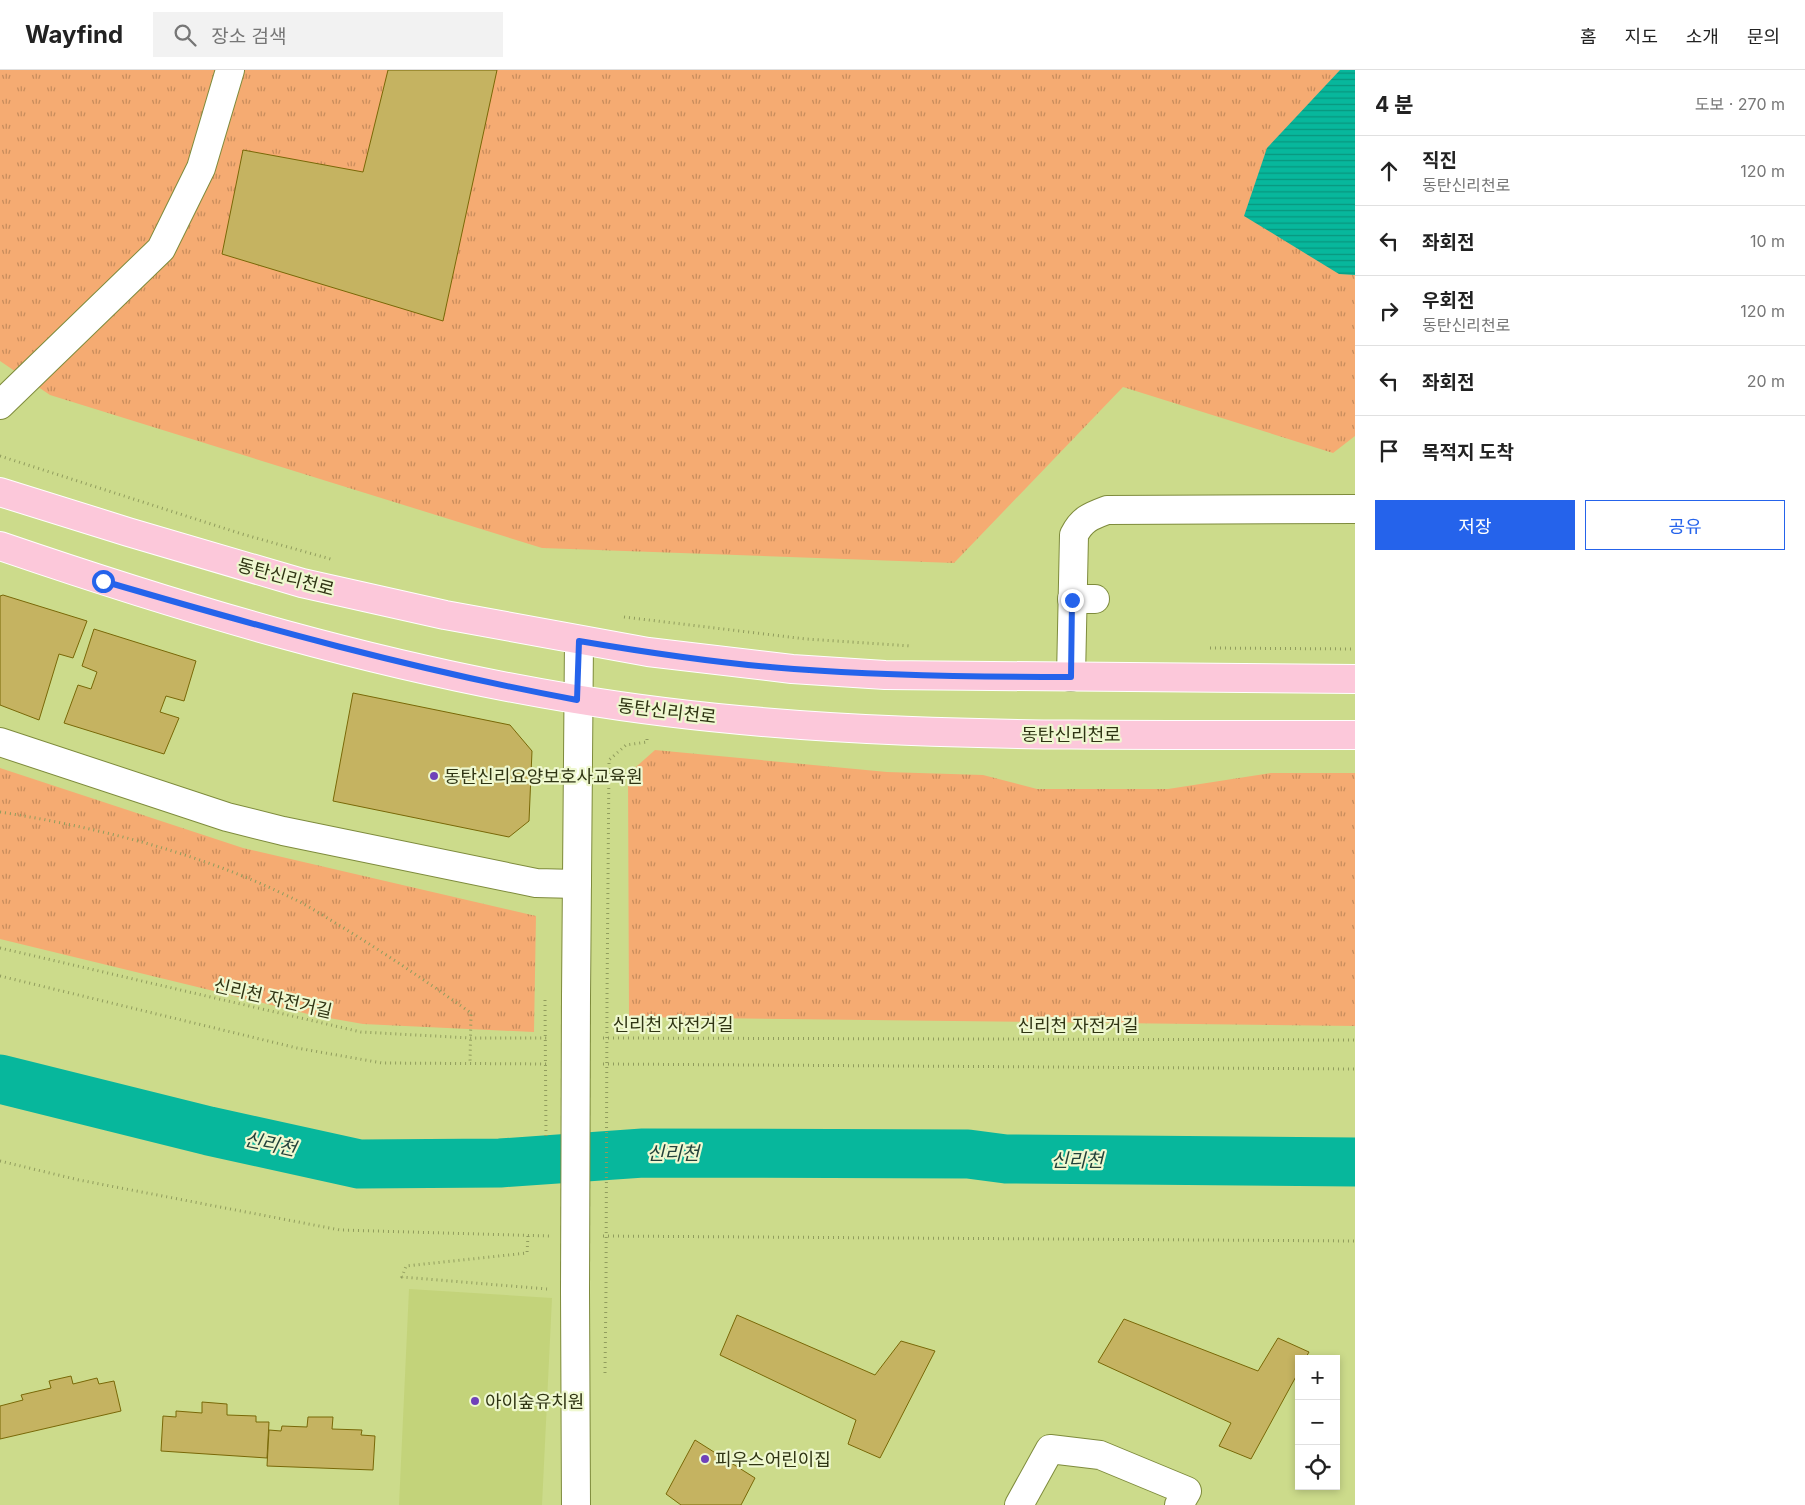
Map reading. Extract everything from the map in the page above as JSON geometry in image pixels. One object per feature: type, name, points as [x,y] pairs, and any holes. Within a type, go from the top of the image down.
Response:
[{"type":"main road","name":"동탄신리천로","points":[[0,492],[302,583],[445,615],[579,641],[648,652],[792,669],[885,675],[1355,679]]},
{"type":"main road","name":"동탄신리천로","points":[[0,546],[103,581],[359,653],[513,688],[577,700],[711,717],[849,729],[944,733],[1355,735]]},
{"type":"street","points":[[0,405],[161,249],[202,168],[230,70]]},
{"type":"street","points":[[1071,677],[1084,600],[1074,535],[1079,524],[1089,516],[1108,510],[1355,509]]},
{"type":"street","points":[[576,1505],[577,700],[579,641]]},
{"type":"street","points":[[0,742],[172,800],[273,829],[536,883],[577,884]]},
{"type":"street","points":[[1019,1505],[1050,1449],[1100,1456],[1187,1491],[1178,1505]]},
{"type":"path","points":[[0,456],[242,534],[338,561]]},
{"type":"path","points":[[620,617],[806,639],[913,646]]},
{"type":"path","points":[[1208,648],[1355,649]]},
{"type":"path","points":[[606,1288],[608,760],[626,745],[647,742]]},
{"type":"path","points":[[0,812],[63,822],[144,842],[229,870],[298,901],[398,962],[471,1013],[470,1063]]},
{"type":"path","name":"신리천 자전거길","points":[[0,948],[361,1032],[471,1038],[551,1038]]},
{"type":"path","points":[[0,976],[307,1050],[382,1064],[550,1064]]},
{"type":"path","name":"신리천 자전거길","points":[[601,1038],[1355,1040]]},
{"type":"path","points":[[600,1064],[1355,1069]]},
{"type":"path","points":[[0,1161],[79,1180],[340,1230],[558,1236]]},
{"type":"path","points":[[528,1236],[527,1253],[406,1266],[402,1277],[547,1288]]},
{"type":"path","points":[[598,1236],[1355,1241]]},
{"type":"shaded area","name":"아이숲유치원","points":[[409,1289],[552,1298],[542,1505],[399,1505]]},
{"type":"green space","points":[[0,70],[1355,70],[1355,436],[1333,453],[1123,387],[954,563],[542,548],[50,395],[0,361]]},
{"type":"green space","points":[[655,750],[887,772],[983,775],[1037,789],[1168,789],[1271,773],[1355,773],[1355,1026],[629,1017],[628,774]]},
{"type":"green space","points":[[0,768],[243,848],[536,916],[534,1032],[363,1024],[312,1015],[0,939]]},
{"type":"water","points":[[1340,70],[1355,70],[1355,275],[1339,274],[1244,216],[1267,148]]},
{"type":"building","points":[[388,70],[497,70],[443,321],[222,254],[243,150],[363,172]]},
{"type":"building","points":[[3,595],[87,621],[73,658],[59,654],[39,720],[0,705],[0,596]]},
{"type":"building","points":[[94,629],[196,661],[184,701],[166,696],[160,712],[179,718],[164,754],[64,723],[78,685],[91,689],[97,672],[82,666]]},
{"type":"building","name":"동탄신리요양보호사교육원","points":[[353,693],[510,725],[532,751],[529,821],[509,837],[333,801]]},
{"type":"building","points":[[737,1315],[875,1375],[901,1341],[935,1351],[880,1458],[848,1444],[856,1420],[720,1355]]},
{"type":"building","points":[[1124,1319],[1258,1371],[1278,1338],[1309,1352],[1307,1355],[1295,1355],[1295,1378],[1251,1459],[1219,1446],[1231,1423],[1098,1362]]},
{"type":"building","points":[[71,1376],[73,1384],[97,1378],[99,1384],[114,1381],[121,1411],[0,1439],[0,1406],[23,1400],[21,1395],[51,1388],[49,1381]]},
{"type":"building","points":[[202,1402],[227,1404],[227,1415],[256,1416],[256,1422],[269,1422],[267,1458],[161,1451],[163,1416],[176,1417],[176,1411],[202,1413]]},
{"type":"building","points":[[308,1417],[333,1417],[332,1429],[362,1430],[361,1435],[375,1436],[373,1470],[267,1466],[269,1430],[281,1431],[282,1426],[307,1427]]},
{"type":"building","name":"피우스어린이집","points":[[695,1440],[755,1478],[741,1505],[681,1505],[666,1494]]},
{"type":"waterway","name":"신리천","points":[[0,1079],[209,1131],[359,1164],[500,1163],[643,1153],[968,1154],[1006,1159],[1355,1162]]},
{"type":"place","name":"동탄신리요양보호사교육원","points":[[434,776]]},
{"type":"place","name":"아이숲유치원","points":[[475,1401]]},
{"type":"place","name":"피우스어린이집","points":[[705,1459]]},
{"type":"route","points":[[103,581],[368,656],[577,700],[579,641],[648,652],[792,669],[885,675],[1071,677],[1072,600]]}]
